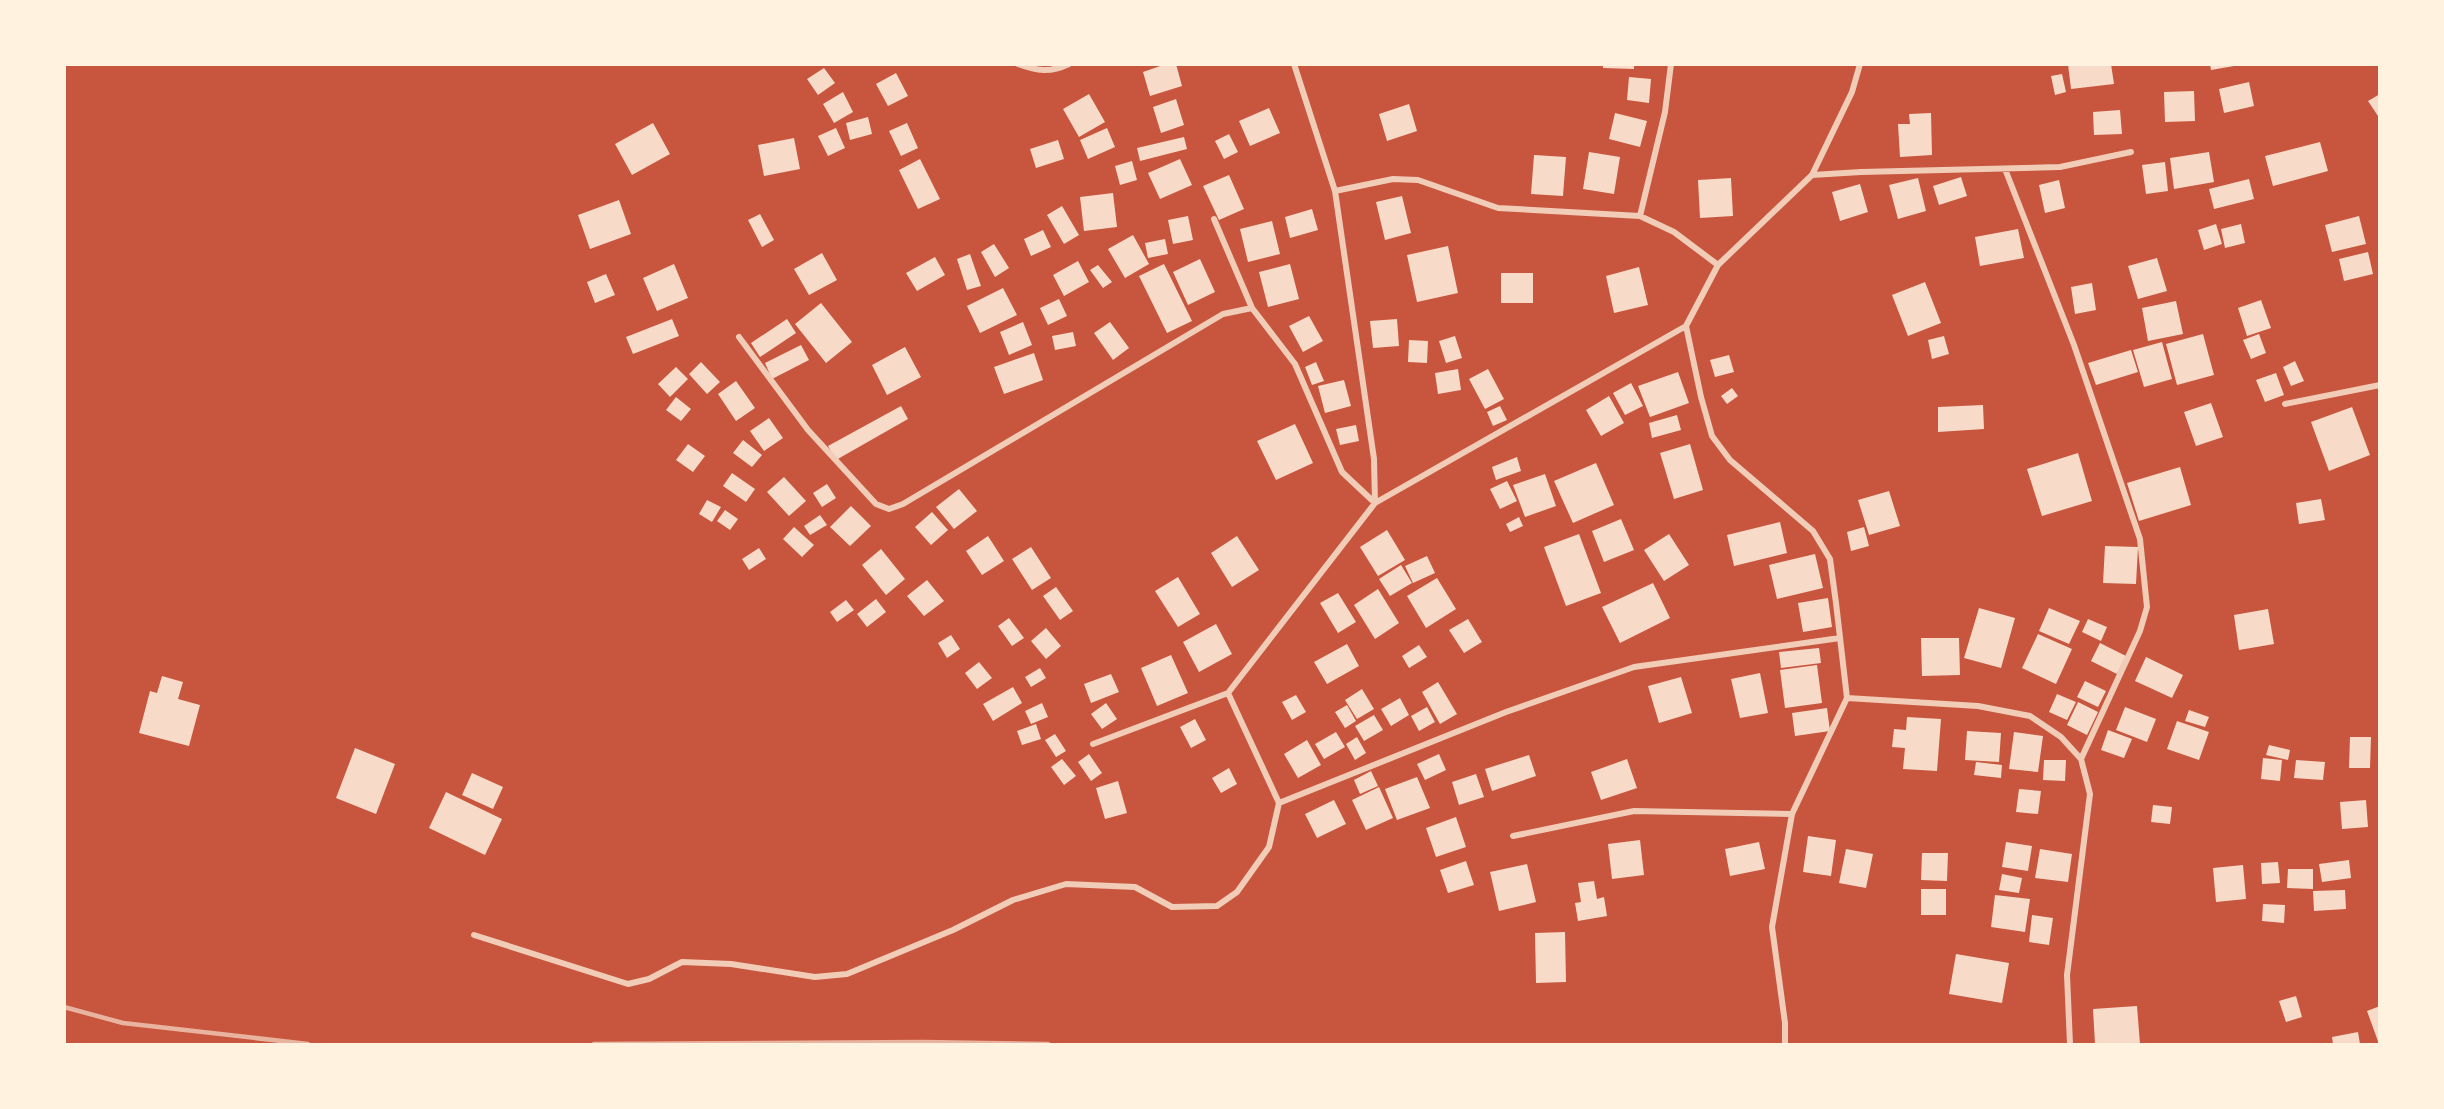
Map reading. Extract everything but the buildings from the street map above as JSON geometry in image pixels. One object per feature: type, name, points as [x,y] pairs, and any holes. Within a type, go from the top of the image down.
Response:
[{"type":"street","points":[[1018,64],[1036,71],[1056,70],[1069,64]]},
{"type":"street","points":[[1294,64],[1335,191],[1374,459],[1375,503]]},
{"type":"street","points":[[1640,216],[1665,112],[1671,64]]},
{"type":"street","points":[[1093,744],[1228,693],[1375,503],[1686,326],[1718,265],[1812,175],[1852,92],[1860,64]]},
{"type":"street","points":[[1812,175],[2060,167],[2131,152]]},
{"type":"street","points":[[2005,169],[2074,345],[2140,539],[2147,607],[2140,631],[2081,759]]},
{"type":"street","points":[[1335,191],[1393,178],[1418,180],[1498,208],[1640,216],[1674,232],[1718,265]]},
{"type":"street","points":[[1215,219],[1252,308],[1295,364],[1342,472],[1375,503]]},
{"type":"street","points":[[739,337],[808,430],[876,504],[889,509],[903,504],[1223,314],[1252,308]]},
{"type":"street","points":[[1686,326],[1712,436],[1730,460],[1813,531],[1830,559],[1847,698],[1792,813],[1772,927],[1785,1023],[1785,1044]]},
{"type":"street","points":[[2285,404],[2379,385]]},
{"type":"street","points":[[1279,803],[1506,712],[1634,667],[1840,638]]},
{"type":"street","points":[[474,934],[628,984],[649,979],[682,962],[730,964],[815,977],[846,974],[953,930],[1013,900],[1066,884],[1135,887],[1172,907],[1217,906],[1237,892],[1269,847],[1279,803],[1228,693]]},
{"type":"street","points":[[1847,698],[1977,706],[2030,716],[2061,737],[2081,759],[2090,795],[2067,975],[2070,1044]]},
{"type":"street","points":[[1513,836],[1634,811],[1792,813]]},
{"type":"railway","points":[[64,1007],[123,1023],[308,1044]]},
{"type":"railway","points":[[594,1044],[923,1042],[1048,1044]]}]
